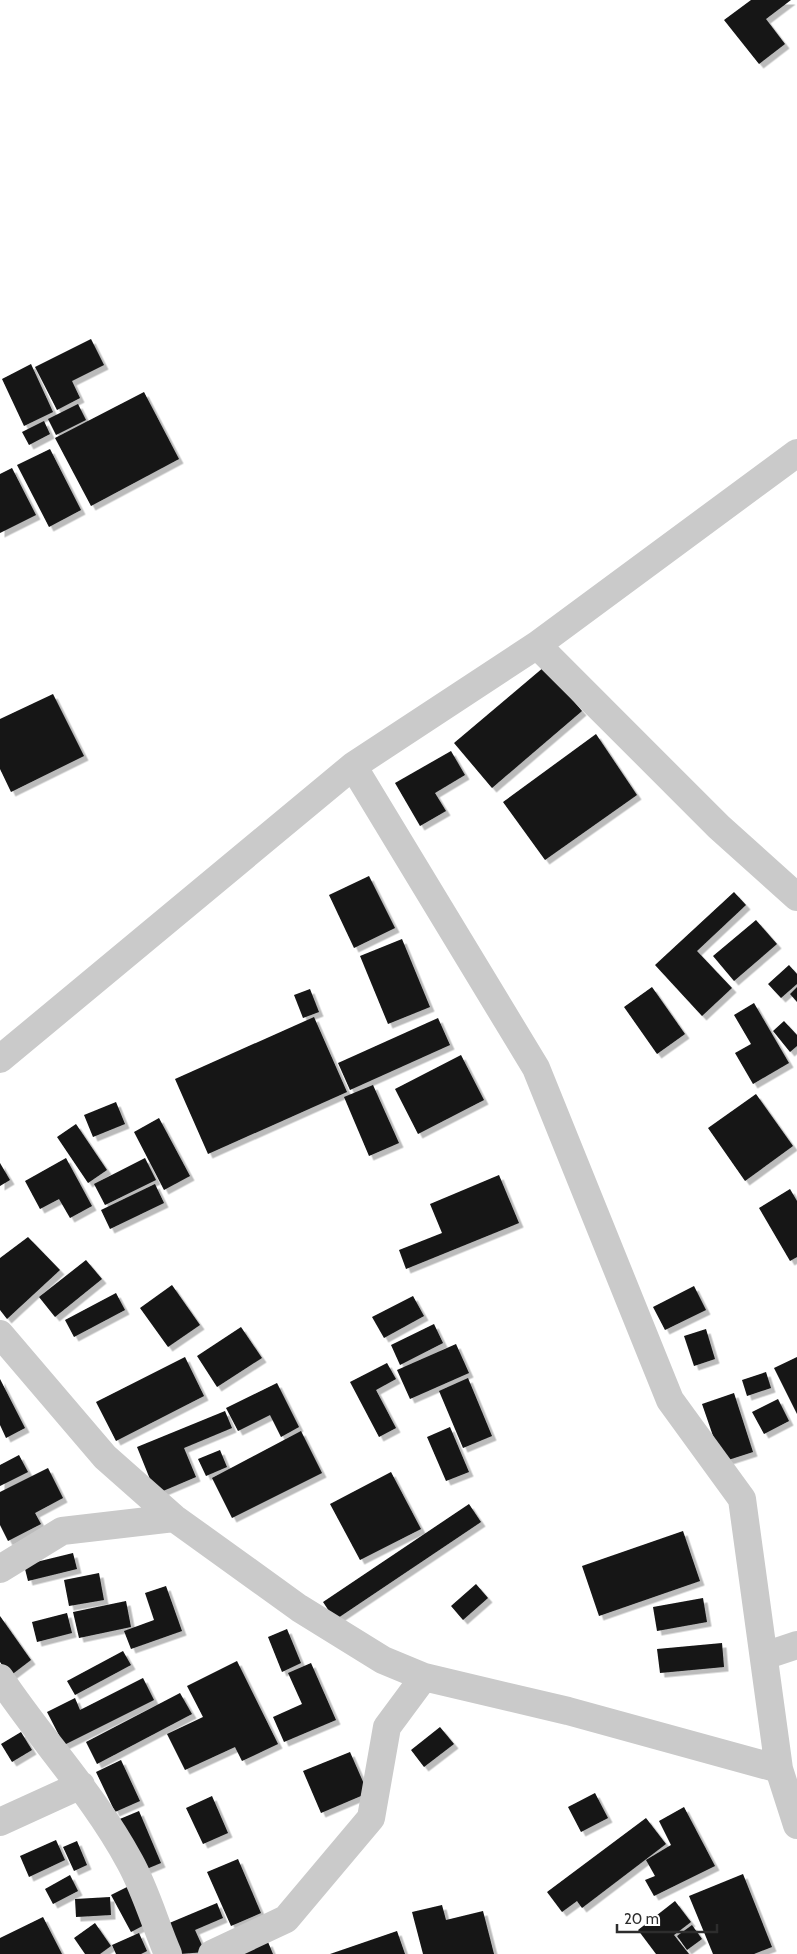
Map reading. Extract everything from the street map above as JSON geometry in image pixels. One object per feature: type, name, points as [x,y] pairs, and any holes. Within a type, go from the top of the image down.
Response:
[{"type":"street","points":[[0,1059],[353,766],[538,645],[797,453]]},
{"type":"street","points":[[538,645],[719,827],[797,897]]},
{"type":"street","points":[[353,766],[536,1068],[670,1400],[742,1499],[780,1769],[797,1826]]},
{"type":"street","points":[[0,1334],[106,1457],[174,1518],[299,1608],[383,1660],[424,1677],[568,1711],[780,1769]]},
{"type":"street","points":[[0,1569],[62,1531],[174,1518]]},
{"type":"street","points":[[764,1656],[797,1645]]},
{"type":"street","points":[[212,1954],[286,1919],[371,1818],[388,1727],[424,1677]]},
{"type":"street","points":[[0,1678],[20,1709],[81,1785],[131,1862],[168,1954]]},
{"type":"street","points":[[0,1822],[81,1785]]},
{"type":"building","points":[[751,0],[791,0],[766,19],[785,44],[759,64],[724,20]]},
{"type":"building","points":[[91,339],[104,365],[72,381],[80,398],[57,410],[35,367]]},
{"type":"building","points":[[31,364],[53,412],[24,426],[2,379]]},
{"type":"building","points":[[144,392],[179,459],[91,506],[55,438]]},
{"type":"building","points":[[78,404],[86,420],[56,435],[48,419]]},
{"type":"building","points":[[44,421],[50,434],[29,445],[22,432]]},
{"type":"building","points":[[50,449],[81,510],[49,527],[17,465]]},
{"type":"building","points":[[12,468],[36,515],[0,533],[0,474]]},
{"type":"building","points":[[544,667],[582,711],[492,788],[454,743]]},
{"type":"building","points":[[53,694],[84,756],[11,792],[0,769],[0,719]]},
{"type":"building","points":[[596,734],[637,795],[545,860],[503,802]]},
{"type":"building","points":[[451,751],[465,775],[435,793],[446,811],[420,826],[395,783]]},
{"type":"building","points":[[369,876],[395,928],[354,948],[329,895]]},
{"type":"building","points":[[734,892],[746,905],[697,951],[732,988],[702,1016],[655,965]]},
{"type":"building","points":[[756,920],[777,944],[734,981],[713,956]]},
{"type":"building","points":[[402,939],[430,1007],[388,1024],[360,956]]},
{"type":"building","points":[[789,965],[797,974],[797,984],[781,998],[768,984]]},
{"type":"building","points":[[652,987],[685,1034],[657,1054],[624,1007]]},
{"type":"building","points":[[797,987],[797,1002],[790,994]]},
{"type":"building","points":[[310,989],[319,1012],[303,1018],[294,995]]},
{"type":"building","points":[[754,1003],[789,1063],[753,1084],[735,1053],[751,1044],[734,1015]]},
{"type":"building","points":[[314,1017],[347,1092],[208,1154],[175,1079]]},
{"type":"building","points":[[438,1018],[450,1045],[350,1090],[338,1063]]},
{"type":"building","points":[[784,1021],[797,1035],[797,1046],[790,1052],[773,1031]]},
{"type":"building","points":[[461,1055],[484,1100],[418,1134],[395,1089]]},
{"type":"building","points":[[373,1085],[399,1143],[369,1156],[344,1097]]},
{"type":"building","points":[[756,1094],[793,1146],[745,1181],[708,1128]]},
{"type":"building","points":[[116,1102],[125,1124],[93,1137],[84,1115]]},
{"type":"building","points":[[159,1118],[190,1176],[164,1190],[134,1132]]},
{"type":"building","points":[[76,1124],[107,1170],[88,1183],[57,1137]]},
{"type":"building","points":[[66,1158],[92,1206],[70,1218],[59,1199],[40,1209],[25,1181]]},
{"type":"building","points":[[145,1158],[156,1180],[105,1205],[94,1184]]},
{"type":"building","points":[[0,1163],[10,1180],[0,1186]]},
{"type":"building","points":[[499,1175],[519,1223],[406,1269],[399,1250],[442,1233],[430,1204]]},
{"type":"building","points":[[155,1184],[164,1203],[110,1229],[101,1210]]},
{"type":"building","points":[[790,1189],[797,1201],[797,1257],[790,1261],[759,1208]]},
{"type":"building","points":[[28,1237],[60,1270],[7,1319],[0,1310],[0,1258]]},
{"type":"building","points":[[86,1260],[102,1279],[55,1317],[39,1297]]},
{"type":"building","points":[[172,1285],[200,1325],[168,1347],[140,1308]]},
{"type":"building","points":[[694,1286],[706,1310],[665,1330],[653,1307]]},
{"type":"building","points":[[116,1293],[125,1310],[74,1337],[65,1320]]},
{"type":"building","points":[[413,1296],[424,1316],[384,1338],[372,1317]]},
{"type":"building","points":[[434,1324],[443,1343],[400,1365],[391,1345]]},
{"type":"building","points":[[241,1327],[262,1358],[217,1387],[197,1356]]},
{"type":"building","points":[[706,1329],[715,1359],[694,1366],[684,1336]]},
{"type":"building","points":[[456,1344],[469,1373],[410,1399],[397,1370]]},
{"type":"building","points":[[185,1357],[204,1396],[116,1441],[96,1402]]},
{"type":"building","points":[[797,1357],[797,1414],[774,1368]]},
{"type":"building","points":[[387,1363],[396,1379],[376,1390],[396,1428],[379,1437],[350,1382]]},
{"type":"building","points":[[766,1372],[771,1388],[747,1396],[742,1380]]},
{"type":"building","points":[[468,1378],[492,1436],[463,1448],[439,1391]]},
{"type":"building","points":[[0,1379],[25,1428],[6,1438],[0,1425]]},
{"type":"building","points":[[277,1383],[299,1427],[281,1437],[270,1415],[238,1431],[226,1408]]},
{"type":"building","points":[[734,1393],[753,1452],[722,1462],[702,1404]]},
{"type":"building","points":[[778,1399],[789,1421],[764,1434],[752,1412]]},
{"type":"building","points":[[225,1411],[232,1428],[184,1448],[196,1477],[156,1494],[137,1447]]},
{"type":"building","points":[[450,1427],[469,1472],[446,1481],[427,1437]]},
{"type":"building","points":[[301,1431],[322,1473],[232,1518],[212,1478]]},
{"type":"building","points":[[220,1450],[227,1467],[206,1476],[198,1459]]},
{"type":"building","points":[[19,1455],[28,1472],[0,1486],[0,1465]]},
{"type":"building","points":[[48,1468],[63,1498],[35,1513],[41,1524],[8,1541],[0,1525],[0,1492]]},
{"type":"building","points":[[391,1472],[421,1529],[360,1560],[330,1504]]},
{"type":"building","points":[[469,1504],[481,1522],[335,1620],[323,1602]]},
{"type":"building","points":[[683,1531],[700,1581],[599,1616],[582,1566]]},
{"type":"building","points":[[73,1553],[77,1569],[28,1581],[24,1565]]},
{"type":"building","points":[[99,1573],[104,1600],[69,1606],[64,1580]]},
{"type":"building","points":[[476,1584],[488,1598],[463,1620],[451,1606]]},
{"type":"building","points":[[166,1586],[182,1631],[131,1649],[124,1631],[154,1620],[145,1593]]},
{"type":"building","points":[[703,1598],[707,1622],[657,1631],[653,1607]]},
{"type":"building","points":[[126,1601],[131,1627],[79,1638],[73,1612]]},
{"type":"building","points":[[67,1613],[72,1633],[37,1642],[32,1622]]},
{"type":"building","points":[[0,1616],[31,1660],[10,1676],[0,1662]]},
{"type":"building","points":[[287,1629],[301,1663],[282,1672],[268,1637]]},
{"type":"building","points":[[722,1643],[724,1667],[660,1673],[657,1649]]},
{"type":"building","points":[[123,1651],[131,1665],[75,1695],[67,1681]]},
{"type":"building","points":[[237,1661],[278,1744],[242,1761],[235,1747],[185,1770],[167,1734],[203,1717],[187,1686]]},
{"type":"building","points":[[311,1663],[336,1720],[284,1742],[273,1717],[302,1704],[288,1673]]},
{"type":"building","points":[[143,1678],[154,1700],[64,1745],[47,1712],[75,1698],[80,1710]]},
{"type":"building","points":[[180,1693],[192,1714],[97,1764],[86,1742]]},
{"type":"building","points":[[440,1727],[454,1744],[424,1767],[411,1750]]},
{"type":"building","points":[[21,1732],[32,1750],[12,1762],[1,1744]]},
{"type":"building","points":[[350,1752],[368,1793],[321,1813],[303,1771]]},
{"type":"building","points":[[121,1760],[140,1801],[115,1812],[96,1772]]},
{"type":"building","points":[[595,1793],[608,1818],[581,1832],[568,1807]]},
{"type":"building","points":[[212,1796],[228,1833],[203,1844],[186,1808]]},
{"type":"building","points":[[684,1807],[715,1866],[654,1896],[645,1880],[655,1876],[646,1860],[671,1845],[659,1821]]},
{"type":"building","points":[[139,1811],[161,1863],[137,1873],[115,1821]]},
{"type":"building","points":[[646,1818],[666,1844],[582,1908],[577,1901],[562,1912],[547,1892]]},
{"type":"building","points":[[56,1840],[65,1860],[29,1877],[20,1856]]},
{"type":"building","points":[[77,1841],[87,1865],[74,1871],[63,1847]]},
{"type":"building","points":[[238,1859],[261,1913],[231,1926],[207,1872]]},
{"type":"building","points":[[743,1874],[772,1947],[754,1954],[713,1954],[689,1896]]},
{"type":"building","points":[[70,1875],[78,1891],[53,1904],[45,1889]]},
{"type":"building","points":[[135,1883],[152,1921],[131,1932],[111,1895]]},
{"type":"building","points":[[110,1897],[111,1915],[76,1917],[75,1899]]},
{"type":"building","points":[[675,1901],[691,1922],[674,1935],[689,1954],[656,1954],[638,1930]]},
{"type":"building","points":[[217,1903],[223,1918],[195,1930],[205,1952],[180,1954],[167,1924]]},
{"type":"building","points":[[442,1905],[446,1920],[483,1911],[494,1954],[423,1954],[412,1912]]},
{"type":"building","points":[[43,1917],[62,1954],[0,1954],[0,1938]]},
{"type":"building","points":[[95,1923],[111,1946],[100,1954],[85,1954],[74,1938]]},
{"type":"building","points":[[692,1925],[702,1939],[687,1950],[677,1936]]},
{"type":"building","points":[[397,1931],[405,1954],[330,1954]]},
{"type":"building","points":[[139,1933],[147,1951],[141,1954],[116,1954],[112,1945]]},
{"type":"building","points":[[268,1942],[273,1954],[238,1954]]}]
